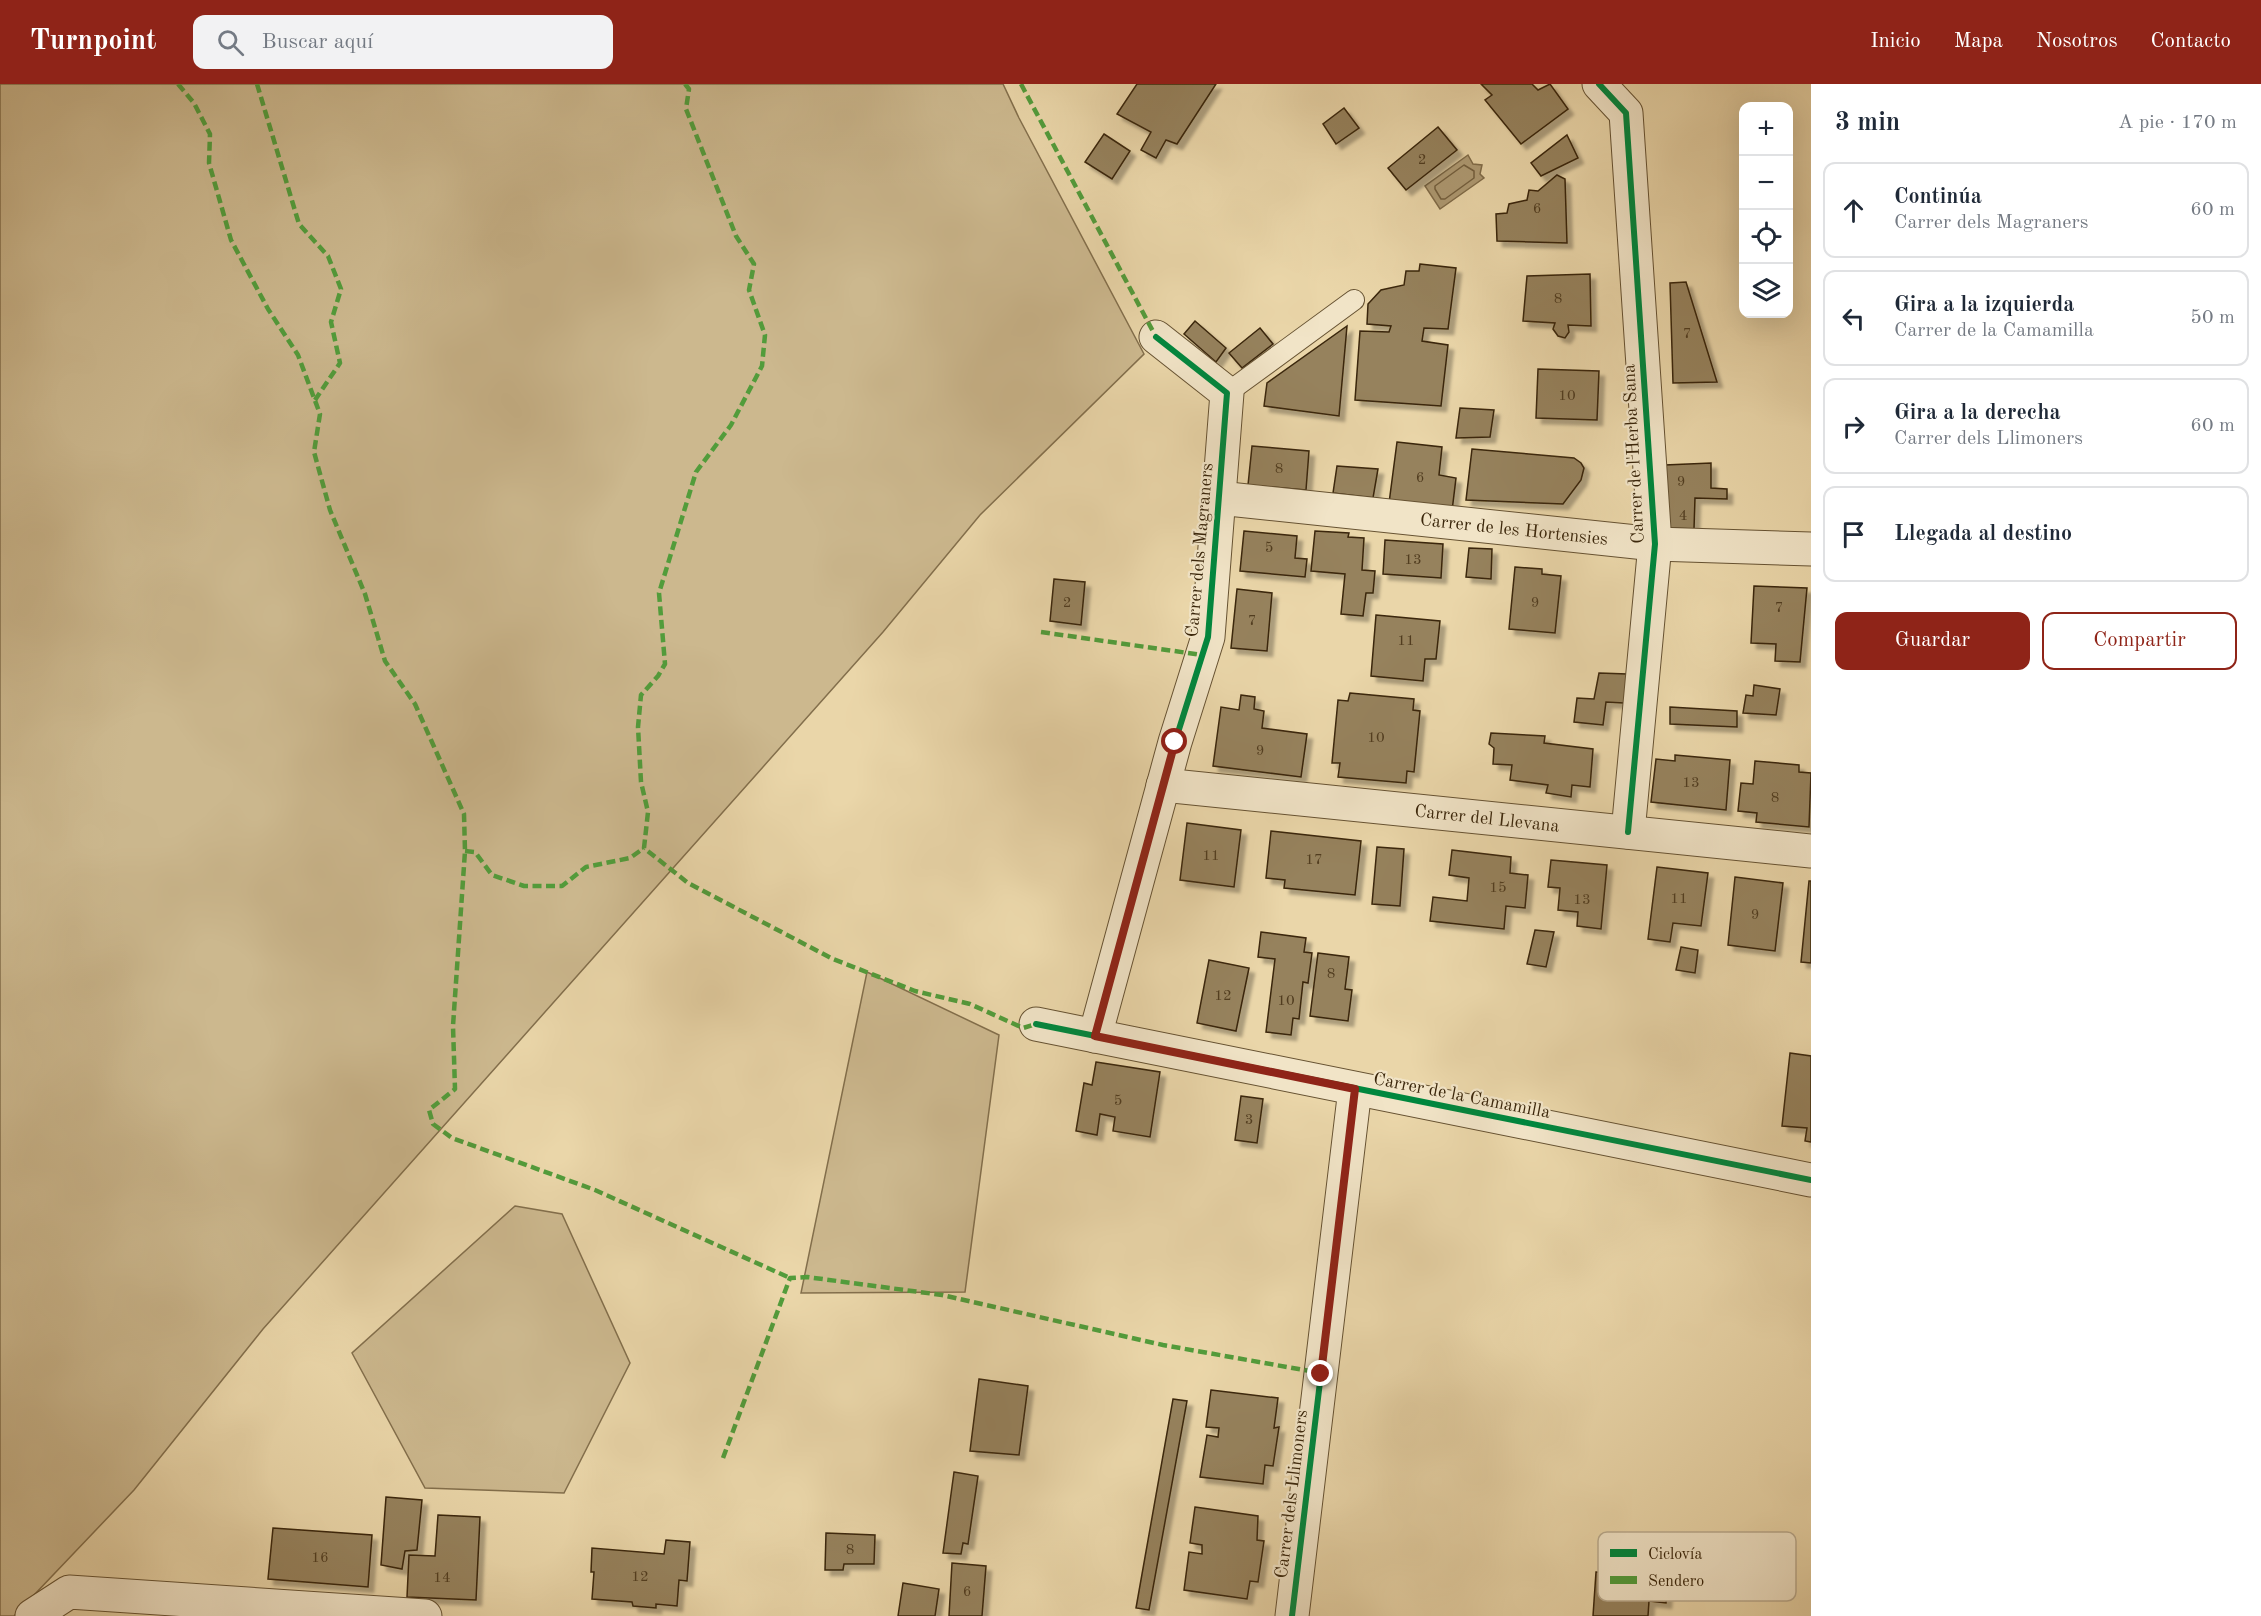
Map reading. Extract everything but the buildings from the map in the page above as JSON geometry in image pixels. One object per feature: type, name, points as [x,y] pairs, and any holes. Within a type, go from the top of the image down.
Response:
[{"type":"street","name":"Carrer de l'Herba Sana","points":[[1599,84],[1626,113],[1655,544],[1628,832]]},
{"type":"street","points":[[1156,337],[1227,393]]},
{"type":"street","name":"Carrer dels Magraners","points":[[1095,1036],[1163,785],[1208,637],[1227,393]]},
{"type":"street","name":"Carrer de les Hortensies","points":[[1219,498],[1655,544],[1811,549]]},
{"type":"street","name":"Carrer del Llevana","points":[[1163,785],[1811,851]]},
{"type":"street","name":"Carrer de la Camamilla","points":[[1036,1024],[1811,1180]]},
{"type":"street","name":"Carrer dels Llimoners","points":[[1292,1616],[1355,1089]]},
{"type":"street","points":[[32,1616],[69,1592],[424,1616]]},
{"type":"lane","points":[[1227,393],[1354,300]]},
{"type":"shaded area","points":[[0,84],[1003,84],[1144,354],[980,515],[883,632],[263,1329],[134,1490],[14,1616],[0,1616]]},
{"type":"shaded area","points":[[867,972],[999,1035],[965,1292],[801,1293]]},
{"type":"shaded area","points":[[515,1206],[562,1214],[630,1363],[564,1493],[425,1488],[352,1353]]},
{"type":"water","points":[[1468,155],[1473,164],[1482,165],[1480,174],[1484,178],[1440,209],[1425,186]]},
{"type":"marked path","points":[[178,84],[194,103],[210,134],[209,163],[231,240],[268,309],[298,355],[320,414],[314,452],[330,510],[365,594],[385,661],[415,704],[464,814],[465,851],[453,1026],[455,1089],[429,1110],[433,1124],[452,1138],[595,1190],[790,1278]]},
{"type":"marked path","points":[[257,84],[299,224],[328,256],[341,289],[331,322],[340,363],[315,400]]},
{"type":"marked path","points":[[685,84],[689,89],[686,109],[736,236],[754,264],[749,290],[765,335],[762,366],[731,425],[696,472],[659,593],[665,664],[658,676],[641,695],[638,727],[641,782],[648,812],[644,848],[688,883],[833,959],[915,991],[970,1004],[1023,1028],[1036,1024]]},
{"type":"marked path","points":[[1021,84],[1156,337]]},
{"type":"marked path","points":[[1041,632],[1202,655]]},
{"type":"marked path","points":[[465,851],[475,852],[492,875],[524,886],[562,886],[586,867],[630,858],[644,848]]},
{"type":"marked path","points":[[723,1458],[790,1278],[807,1277],[942,1295],[1163,1345],[1321,1373]]},
{"type":"cycle path","points":[[1599,84],[1626,113],[1655,544],[1628,832]]},
{"type":"cycle path","points":[[1095,1036],[1175,742],[1208,637],[1227,393],[1156,337]]},
{"type":"cycle path","points":[[1036,1024],[1811,1180]]},
{"type":"cycle path","points":[[1292,1616],[1355,1089]]},
{"type":"route","points":[[1175,742],[1095,1036],[1355,1089],[1321,1374]]}]
